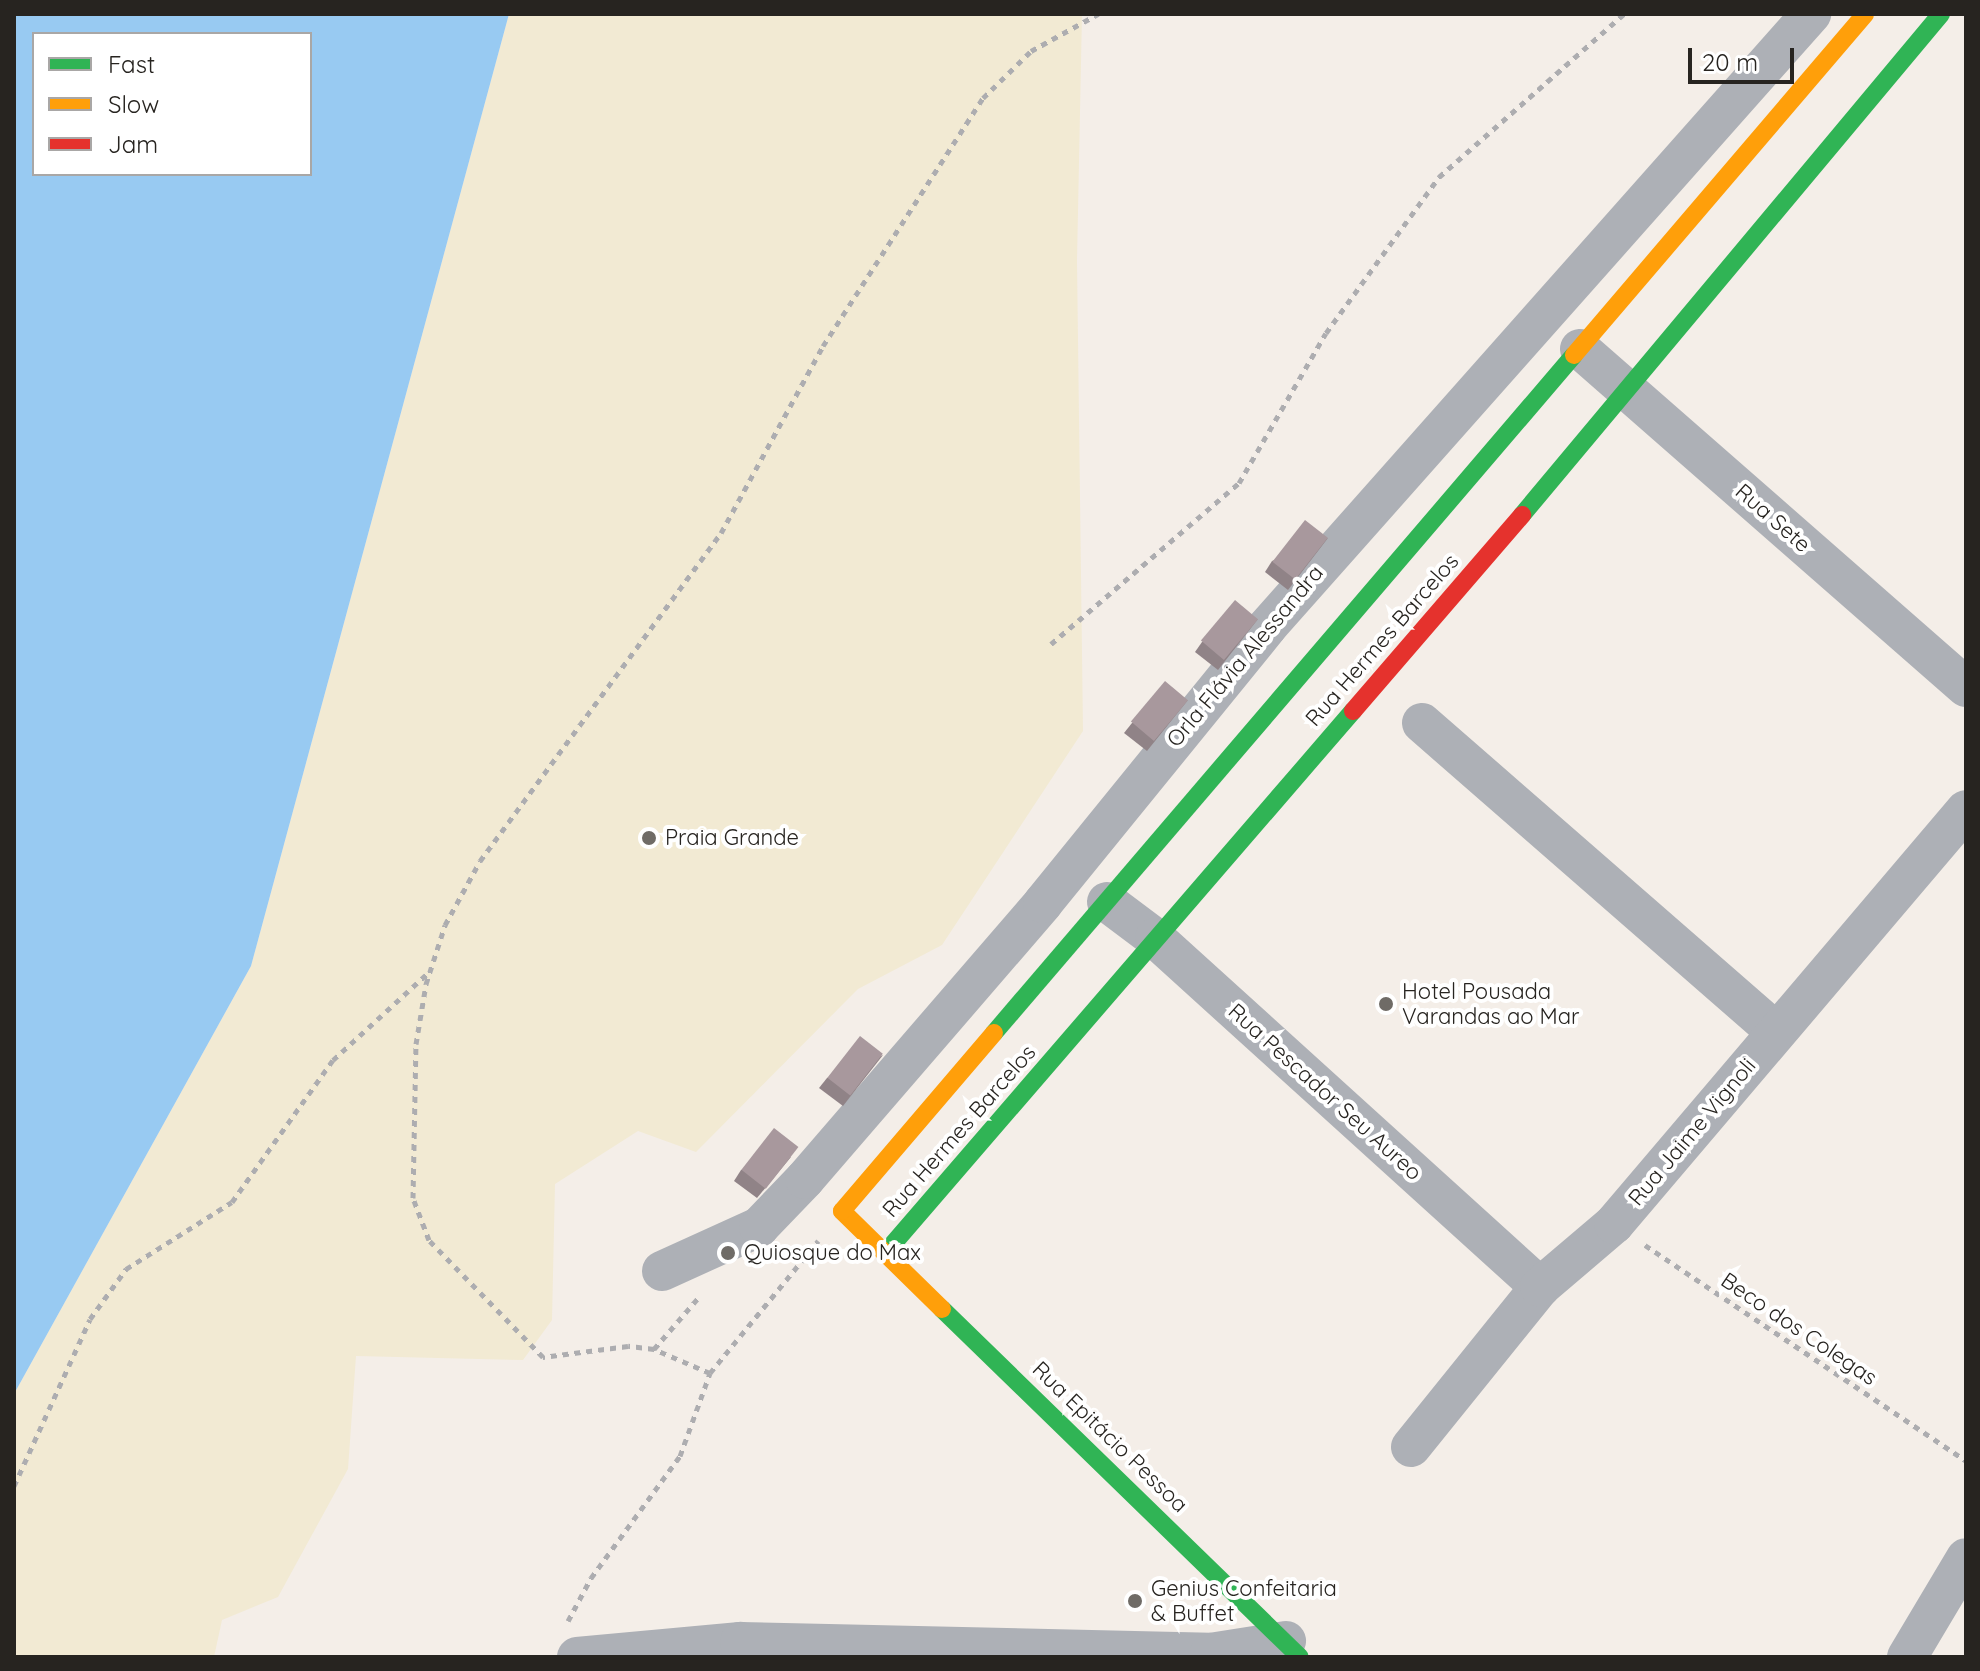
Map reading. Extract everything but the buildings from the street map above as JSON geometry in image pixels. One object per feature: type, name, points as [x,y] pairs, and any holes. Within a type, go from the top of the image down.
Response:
[{"type":"street","name":"Orla Flávia Alessandra","points":[[662,1271],[759,1227],[805,1179],[1043,903],[1267,627],[1811,14]]},
{"type":"street","name":"Rua Hermes Barcelos","points":[[1865,14],[842,1211],[886,1252],[1628,392],[1941,14]]},
{"type":"street","name":"Rua Sete","points":[[1580,349],[1966,687]]},
{"type":"street","points":[[1422,723],[1776,1032]]},
{"type":"street","name":"Rua Jaime Vignoli","points":[[1411,1447],[1540,1287],[1614,1224],[1966,810]]},
{"type":"street","name":"Rua Pescador Seu Aureo","points":[[1107,902],[1155,938],[1540,1287]]},
{"type":"street","name":"Rua Epitácio Pessoa","points":[[886,1252],[1293,1649]]},
{"type":"street","points":[[1907,1657],[1966,1558]]},
{"type":"street","points":[[570,1644],[740,1642],[1210,1653],[1293,1649]]},
{"type":"path","points":[[710,1373],[654,1349],[628,1346],[543,1357],[429,1240],[413,1198],[416,1044],[430,972],[445,925],[480,861],[721,533],[823,346],[983,98],[1031,51],[1098,14]]},
{"type":"path","points":[[1051,644],[1239,483],[1326,333],[1439,177],[1624,14]]},
{"type":"path","points":[[14,1486],[90,1319],[126,1269],[232,1202],[333,1060],[430,972]]},
{"type":"path","points":[[570,1644],[591,1578],[680,1456],[710,1373],[842,1211]]},
{"type":"path","name":"Beco dos Colegas","points":[[1614,1224],[1966,1461]]},
{"type":"sand","name":"Praia Grande","points":[[509,14],[1082,14],[1077,261],[1083,731],[942,945],[858,989],[696,1152],[638,1131],[555,1184],[552,1320],[523,1360],[356,1356],[348,1469],[278,1597],[222,1620],[214,1657],[14,1657],[14,1394],[251,966]]},
{"type":"water","points":[[14,14],[509,14],[251,966],[14,1394]]},
{"type":"traffic: fast","points":[[1522,515],[1941,14]]},
{"type":"traffic: fast","points":[[994,1033],[1574,355]]},
{"type":"traffic: fast","points":[[886,1252],[1353,711]]},
{"type":"traffic: fast","points":[[942,1309],[1300,1657]]},
{"type":"traffic: slow","points":[[1574,355],[1865,14]]},
{"type":"traffic: slow","points":[[942,1309],[842,1211],[994,1033]]},
{"type":"traffic: jam","points":[[1353,711],[1522,515]]},
{"type":"place","name":"Praia Grande","points":[[649,838]]},
{"type":"place","name":"Hotel Pousada Varandas ao Mar","points":[[1386,1004]]},
{"type":"place","name":"Quiosque do Max","points":[[728,1253]]},
{"type":"place","name":"Genius Confeitaria & Buffet","points":[[1135,1601]]}]
